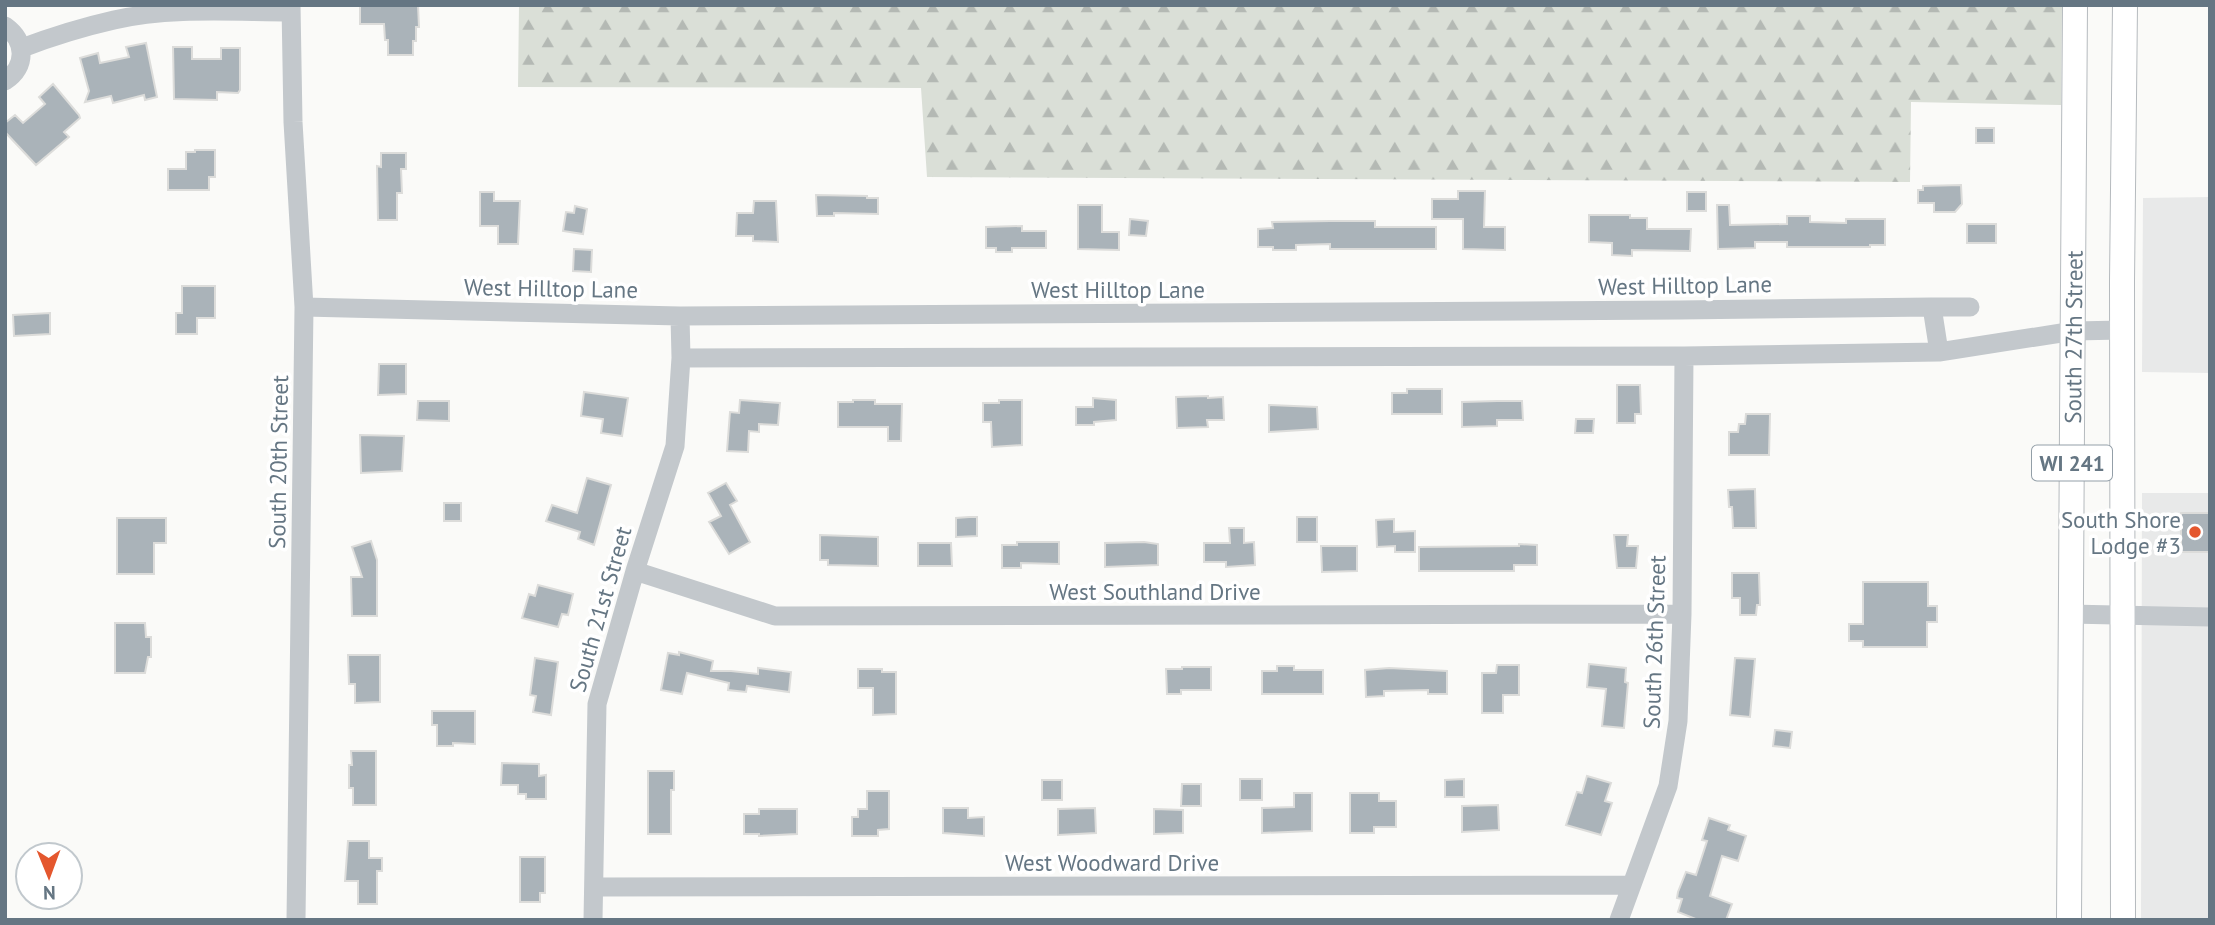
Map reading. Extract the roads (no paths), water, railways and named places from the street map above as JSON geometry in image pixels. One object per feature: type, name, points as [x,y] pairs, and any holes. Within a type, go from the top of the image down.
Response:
[{"type":"main road","name":"South 27th Street","points":[[2070,920],[2069,614],[2076,5]]},
{"type":"main road","name":"WI 241","points":[[2123,920],[2122,330],[2125,5]]},
{"type":"street","points":[[22,48],[115,19],[194,12],[291,9]]},
{"type":"street","name":"South 20th Street","points":[[291,9],[293,122],[304,307],[296,920]]},
{"type":"street","points":[[5,26],[19,39],[22,48],[22,59],[18,68],[5,81]]},
{"type":"street","name":"West Hilltop Lane","points":[[304,307],[680,316],[1970,307]]},
{"type":"street","points":[[1932,307],[1939,352]]},
{"type":"street","name":"South 21st Street","points":[[593,920],[597,704],[635,571],[675,446],[681,358],[680,316]]},
{"type":"street","points":[[681,358],[1684,356],[1939,352],[2074,331],[2122,330]]},
{"type":"street","name":"South 26th Street","points":[[1619,920],[1668,786],[1678,722],[1682,614],[1684,356]]},
{"type":"street","name":"West Southland Drive","points":[[635,571],[775,616],[1682,614]]},
{"type":"street","points":[[2069,614],[2210,617]]},
{"type":"street","name":"West Woodward Drive","points":[[594,887],[1631,885]]},
{"type":"place","name":"South Shore Lodge #3","points":[[2195,532]]}]
